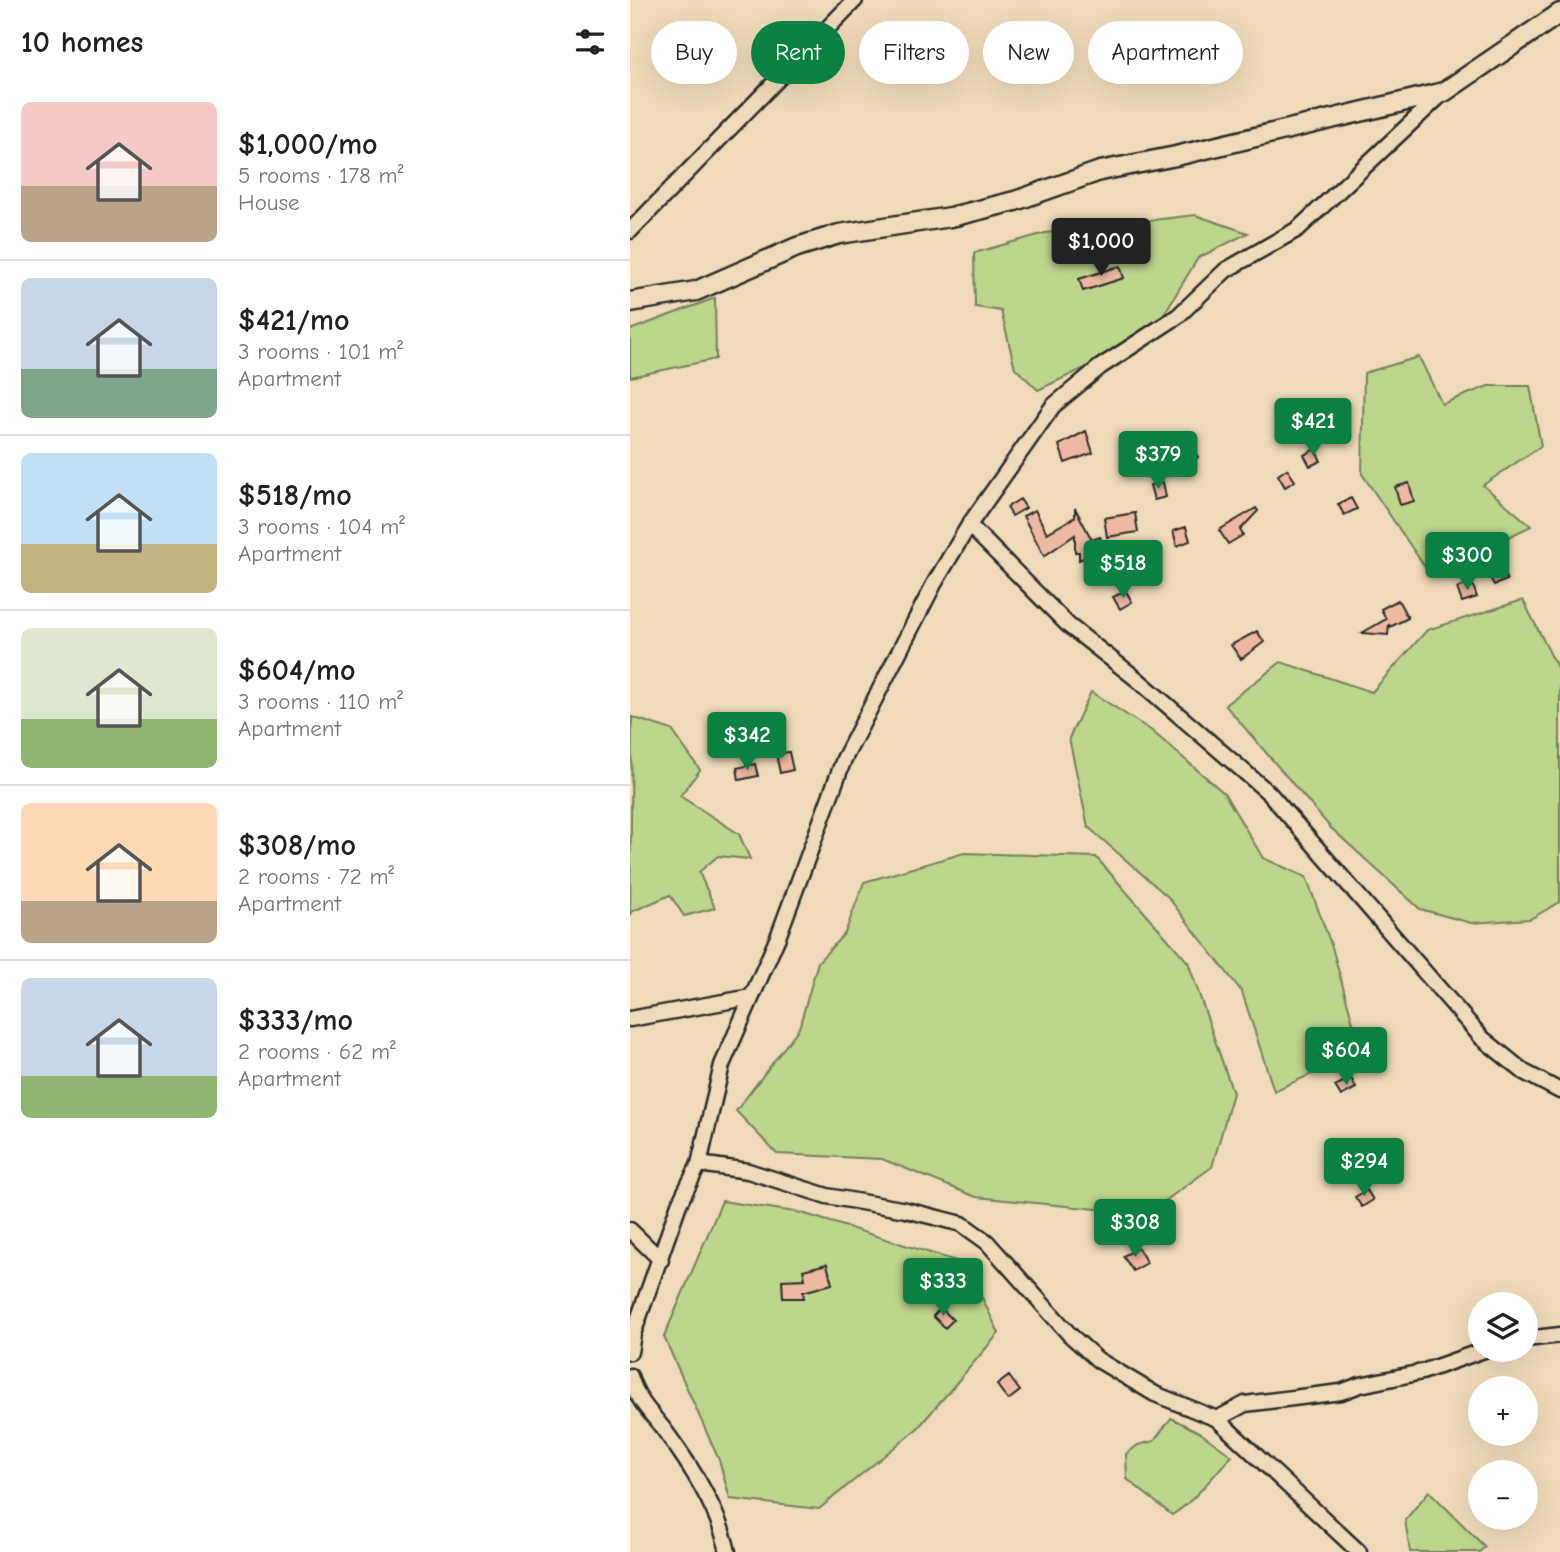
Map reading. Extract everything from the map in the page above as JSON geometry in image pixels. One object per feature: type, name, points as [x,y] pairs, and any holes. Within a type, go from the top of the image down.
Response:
[{"type":"street","points":[[630,231],[847,3]]},
{"type":"street","points":[[630,1352],[633,1334],[679,1204],[699,1164],[722,1065],[778,937],[844,759],[934,584],[969,525],[1053,406],[1100,367],[1178,316],[1226,270],[1298,229],[1444,92],[1560,13]]},
{"type":"street","points":[[630,302],[696,290],[797,247],[839,234],[951,217],[1015,201],[1100,171],[1176,156],[1444,92]]},
{"type":"street","points":[[969,525],[1068,625],[1138,680],[1269,793],[1482,1038],[1524,1072],[1560,1091]]},
{"type":"street","points":[[630,1018],[751,998]]},
{"type":"street","points":[[699,1164],[748,1171],[827,1196],[906,1210],[962,1224],[987,1242],[1070,1335],[1098,1360],[1155,1394],[1216,1419],[1359,1552]]},
{"type":"street","points":[[630,1230],[661,1260]]},
{"type":"street","points":[[1538,1338],[1560,1335]]},
{"type":"street","points":[[1216,1419],[1245,1404],[1341,1392],[1360,1385],[1422,1372],[1468,1356]]},
{"type":"street","points":[[630,1376],[636,1396],[668,1435],[701,1487],[724,1534],[728,1552]]},
{"type":"green space","points":[[1195,215],[1248,233],[1198,258],[1161,319],[1104,359],[1038,390],[1015,368],[1001,311],[975,307],[974,253],[1045,233]]},
{"type":"green space","points":[[715,298],[716,359],[630,377],[630,330]]},
{"type":"green space","points":[[1419,357],[1442,404],[1488,386],[1530,386],[1541,446],[1483,485],[1531,526],[1431,576],[1362,474],[1364,373]]},
{"type":"green space","points":[[1523,600],[1560,673],[1560,902],[1530,919],[1471,923],[1420,909],[1330,827],[1225,705],[1281,662],[1372,692],[1427,630]]},
{"type":"green space","points":[[1091,692],[1152,731],[1224,793],[1263,858],[1306,877],[1332,947],[1361,1052],[1274,1091],[1242,992],[1167,896],[1088,827],[1069,738]]},
{"type":"green space","points":[[632,717],[672,730],[700,770],[680,796],[739,834],[750,859],[718,856],[699,872],[715,908],[684,916],[670,895],[631,912],[630,917]]},
{"type":"green space","points":[[964,853],[1096,857],[1188,962],[1233,1093],[1212,1167],[1147,1214],[976,1197],[882,1159],[777,1154],[736,1111],[799,1028],[818,962],[845,933],[864,882]]},
{"type":"green space","points":[[722,1201],[802,1213],[966,1264],[999,1333],[918,1428],[819,1509],[730,1499],[719,1460],[664,1337]]},
{"type":"green space","points":[[1171,1418],[1199,1432],[1232,1456],[1196,1495],[1172,1515],[1127,1479],[1126,1454],[1138,1445],[1154,1441]]},
{"type":"green space","points":[[1429,1491],[1485,1547],[1479,1552],[1410,1552],[1405,1520]]},
{"type":"building","points":[[1120,266],[1124,278],[1083,291],[1079,279]]},
{"type":"building","points":[[1086,431],[1093,453],[1065,463],[1059,445]]},
{"type":"building","points":[[1189,444],[1198,457],[1181,468],[1175,459],[1179,456],[1176,452]]},
{"type":"building","points":[[1315,449],[1321,461],[1310,466],[1304,455]]},
{"type":"building","points":[[1287,469],[1295,481],[1285,487],[1278,475]]},
{"type":"building","points":[[1163,482],[1166,497],[1154,500],[1150,485]]},
{"type":"building","points":[[1409,483],[1414,501],[1400,505],[1395,487]]},
{"type":"building","points":[[1351,498],[1357,509],[1344,515],[1338,504]]},
{"type":"building","points":[[1020,499],[1026,508],[1012,516],[1007,507]]},
{"type":"building","points":[[1075,508],[1092,540],[1100,537],[1106,549],[1079,560],[1079,552],[1075,552],[1075,535],[1044,556],[1023,516],[1035,510],[1047,533],[1075,517]]},
{"type":"building","points":[[1256,508],[1258,511],[1240,530],[1243,535],[1228,544],[1219,530]]},
{"type":"building","points":[[1135,513],[1138,532],[1107,537],[1104,518]]},
{"type":"building","points":[[1186,527],[1190,541],[1177,546],[1173,531]]},
{"type":"building","points":[[1500,566],[1507,580],[1494,585],[1487,572]]},
{"type":"building","points":[[1472,583],[1477,597],[1462,602],[1457,588]]},
{"type":"building","points":[[1126,591],[1132,602],[1120,609],[1113,597]]},
{"type":"building","points":[[1398,600],[1408,618],[1390,627],[1389,624],[1388,635],[1362,633],[1386,619],[1381,609]]},
{"type":"building","points":[[1257,631],[1264,642],[1241,659],[1231,645]]},
{"type":"building","points":[[789,752],[793,770],[780,773],[776,754]]},
{"type":"building","points":[[755,764],[758,776],[739,780],[737,768]]},
{"type":"building","points":[[1351,1078],[1356,1088],[1341,1096],[1335,1086]]},
{"type":"building","points":[[1367,1190],[1373,1200],[1362,1207],[1355,1197]]},
{"type":"building","points":[[1138,1248],[1147,1263],[1133,1271],[1123,1256]]},
{"type":"building","points":[[827,1264],[832,1284],[803,1292],[804,1298],[783,1298],[782,1280],[805,1279],[803,1270]]},
{"type":"building","points":[[941,1308],[953,1320],[945,1328],[933,1316]]},
{"type":"building","points":[[1009,1376],[1020,1391],[1008,1400],[997,1385]]}]
